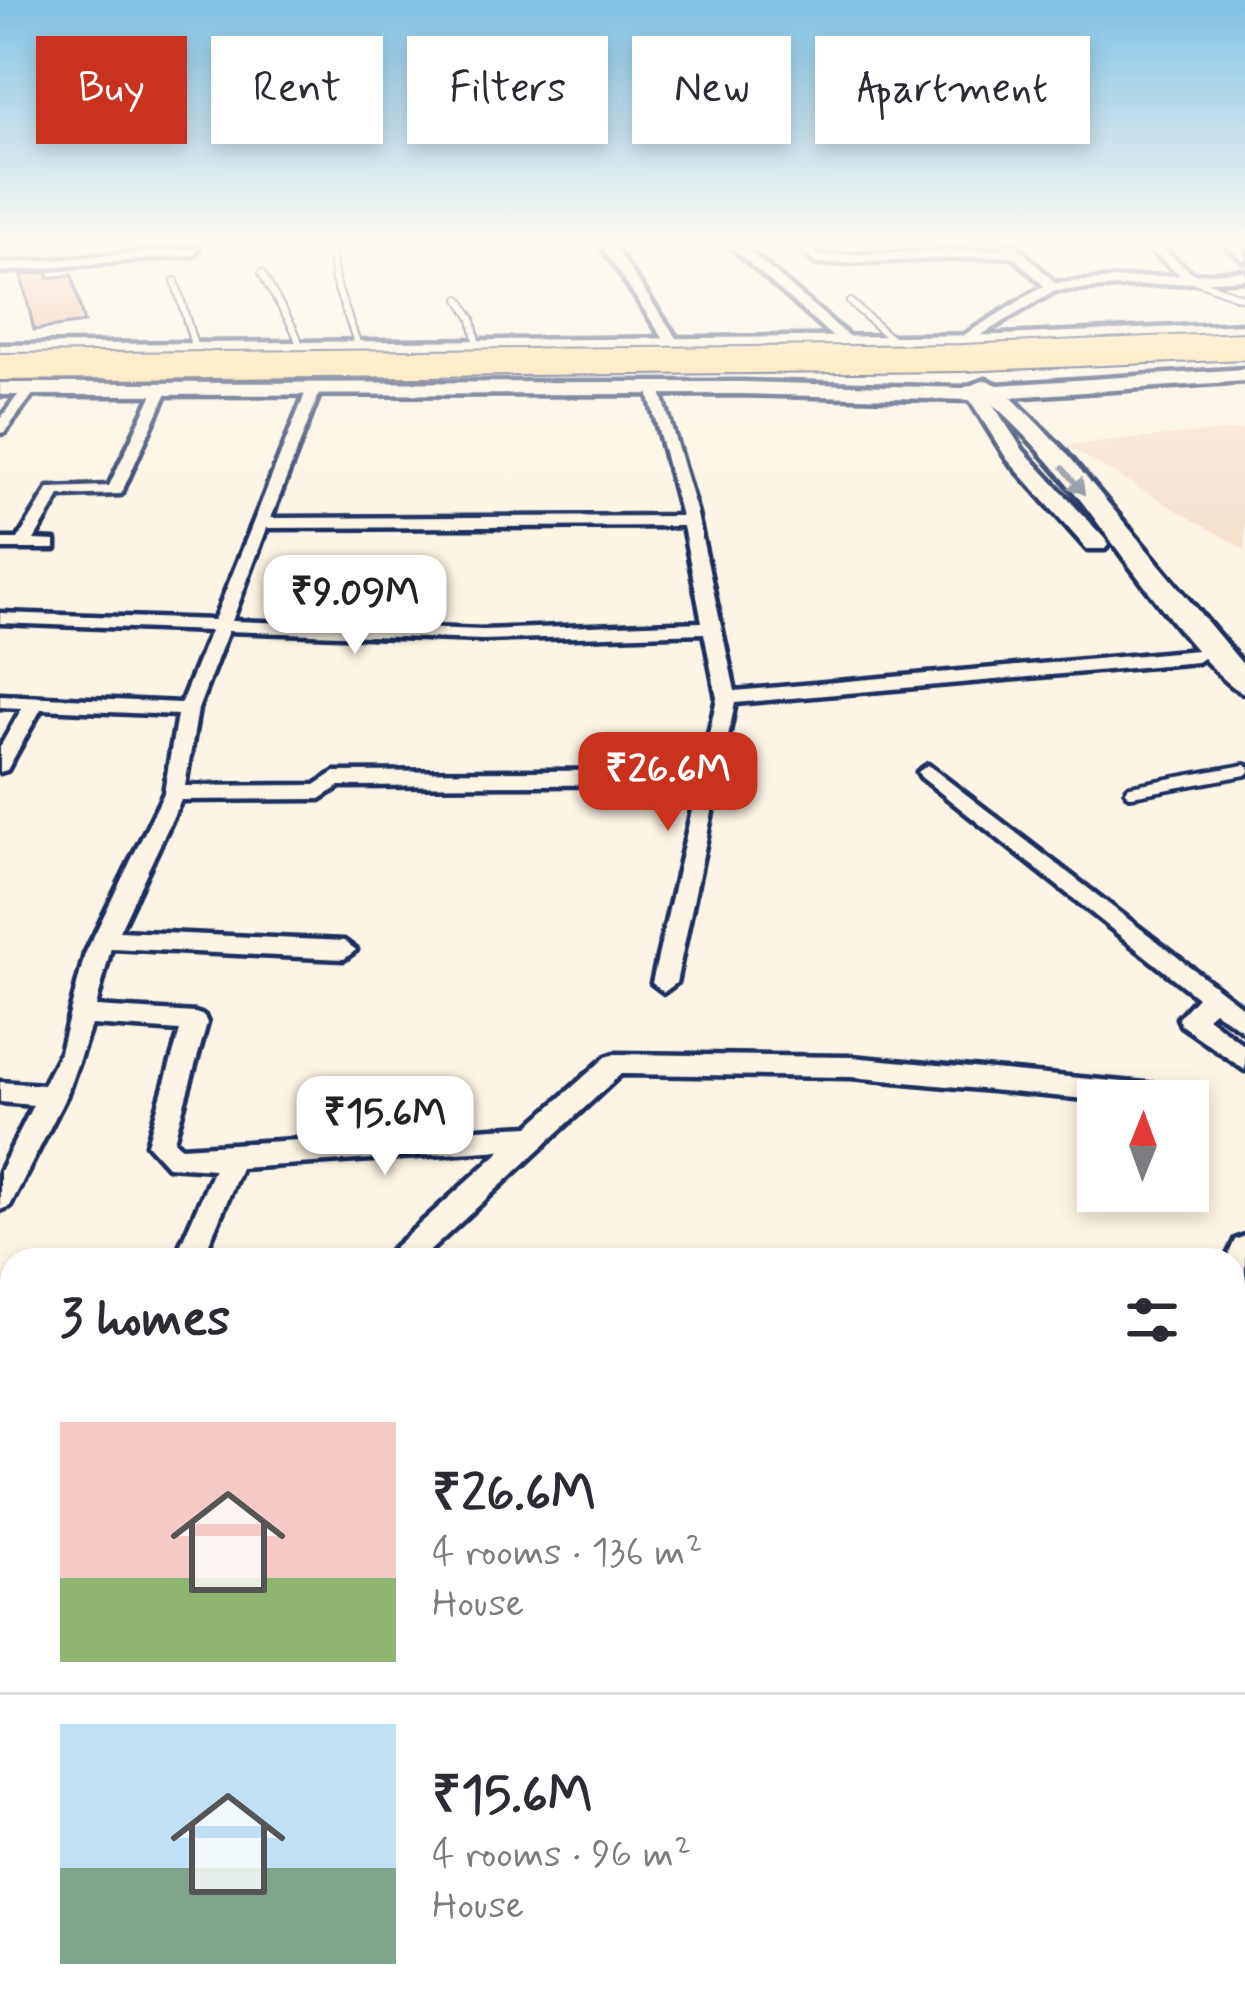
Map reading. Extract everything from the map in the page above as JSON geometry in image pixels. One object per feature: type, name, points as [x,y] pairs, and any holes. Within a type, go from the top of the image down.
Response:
[{"type":"highway","points":[[0,367],[962,358],[1245,346]]},
{"type":"highway","points":[[69,376],[977,368],[1245,356]]},
{"type":"street","points":[[670,338],[674,344]]},
{"type":"street","points":[[842,338],[848,343]]},
{"type":"street","points":[[965,345],[975,338]]},
{"type":"street","points":[[0,351],[965,345],[1152,338]]},
{"type":"street","points":[[0,389],[654,388],[985,393],[1245,375]]},
{"type":"street","points":[[0,428],[30,388]]},
{"type":"street","points":[[23,545],[55,491],[115,491],[162,388]]},
{"type":"street","points":[[654,388],[690,521],[728,698],[664,983]]},
{"type":"street","points":[[0,1198],[53,1096],[104,939],[174,793],[188,709],[314,389]]},
{"type":"street","points":[[985,393],[1015,454],[1245,708]]},
{"type":"street","points":[[985,393],[1245,684]]},
{"type":"street","points":[[261,523],[690,521]]},
{"type":"street","points":[[0,544],[49,545]]},
{"type":"street","points":[[0,618],[483,635],[710,627]]},
{"type":"street","points":[[728,698],[1197,656]]},
{"type":"street","points":[[0,701],[188,709]]},
{"type":"street","points":[[0,765],[35,702]]},
{"type":"street","points":[[928,772],[1245,1022]]},
{"type":"street","points":[[174,793],[320,792],[335,779],[710,777]]},
{"type":"street","points":[[104,939],[344,950]]},
{"type":"street","points":[[1213,997],[1190,1018],[1245,1060]]},
{"type":"street","points":[[82,1015],[194,1023],[160,1144],[176,1158],[534,1137]]},
{"type":"street","points":[[413,1248],[615,1064],[851,1067],[1077,1088]]},
{"type":"street","points":[[0,1092],[53,1096]]},
{"type":"street","points":[[193,1248],[232,1157]]},
{"type":"lane","points":[[192,338],[196,352]]},
{"type":"lane","points":[[299,338],[300,350]]},
{"type":"lane","points":[[355,338],[359,348]]},
{"type":"lane","points":[[476,338],[477,346]]},
{"type":"lane","points":[[891,338],[895,342]]},
{"type":"lane","points":[[1130,791],[1245,770]]},
{"type":"shaded area","points":[[1245,429],[1245,550],[1065,445]]}]
